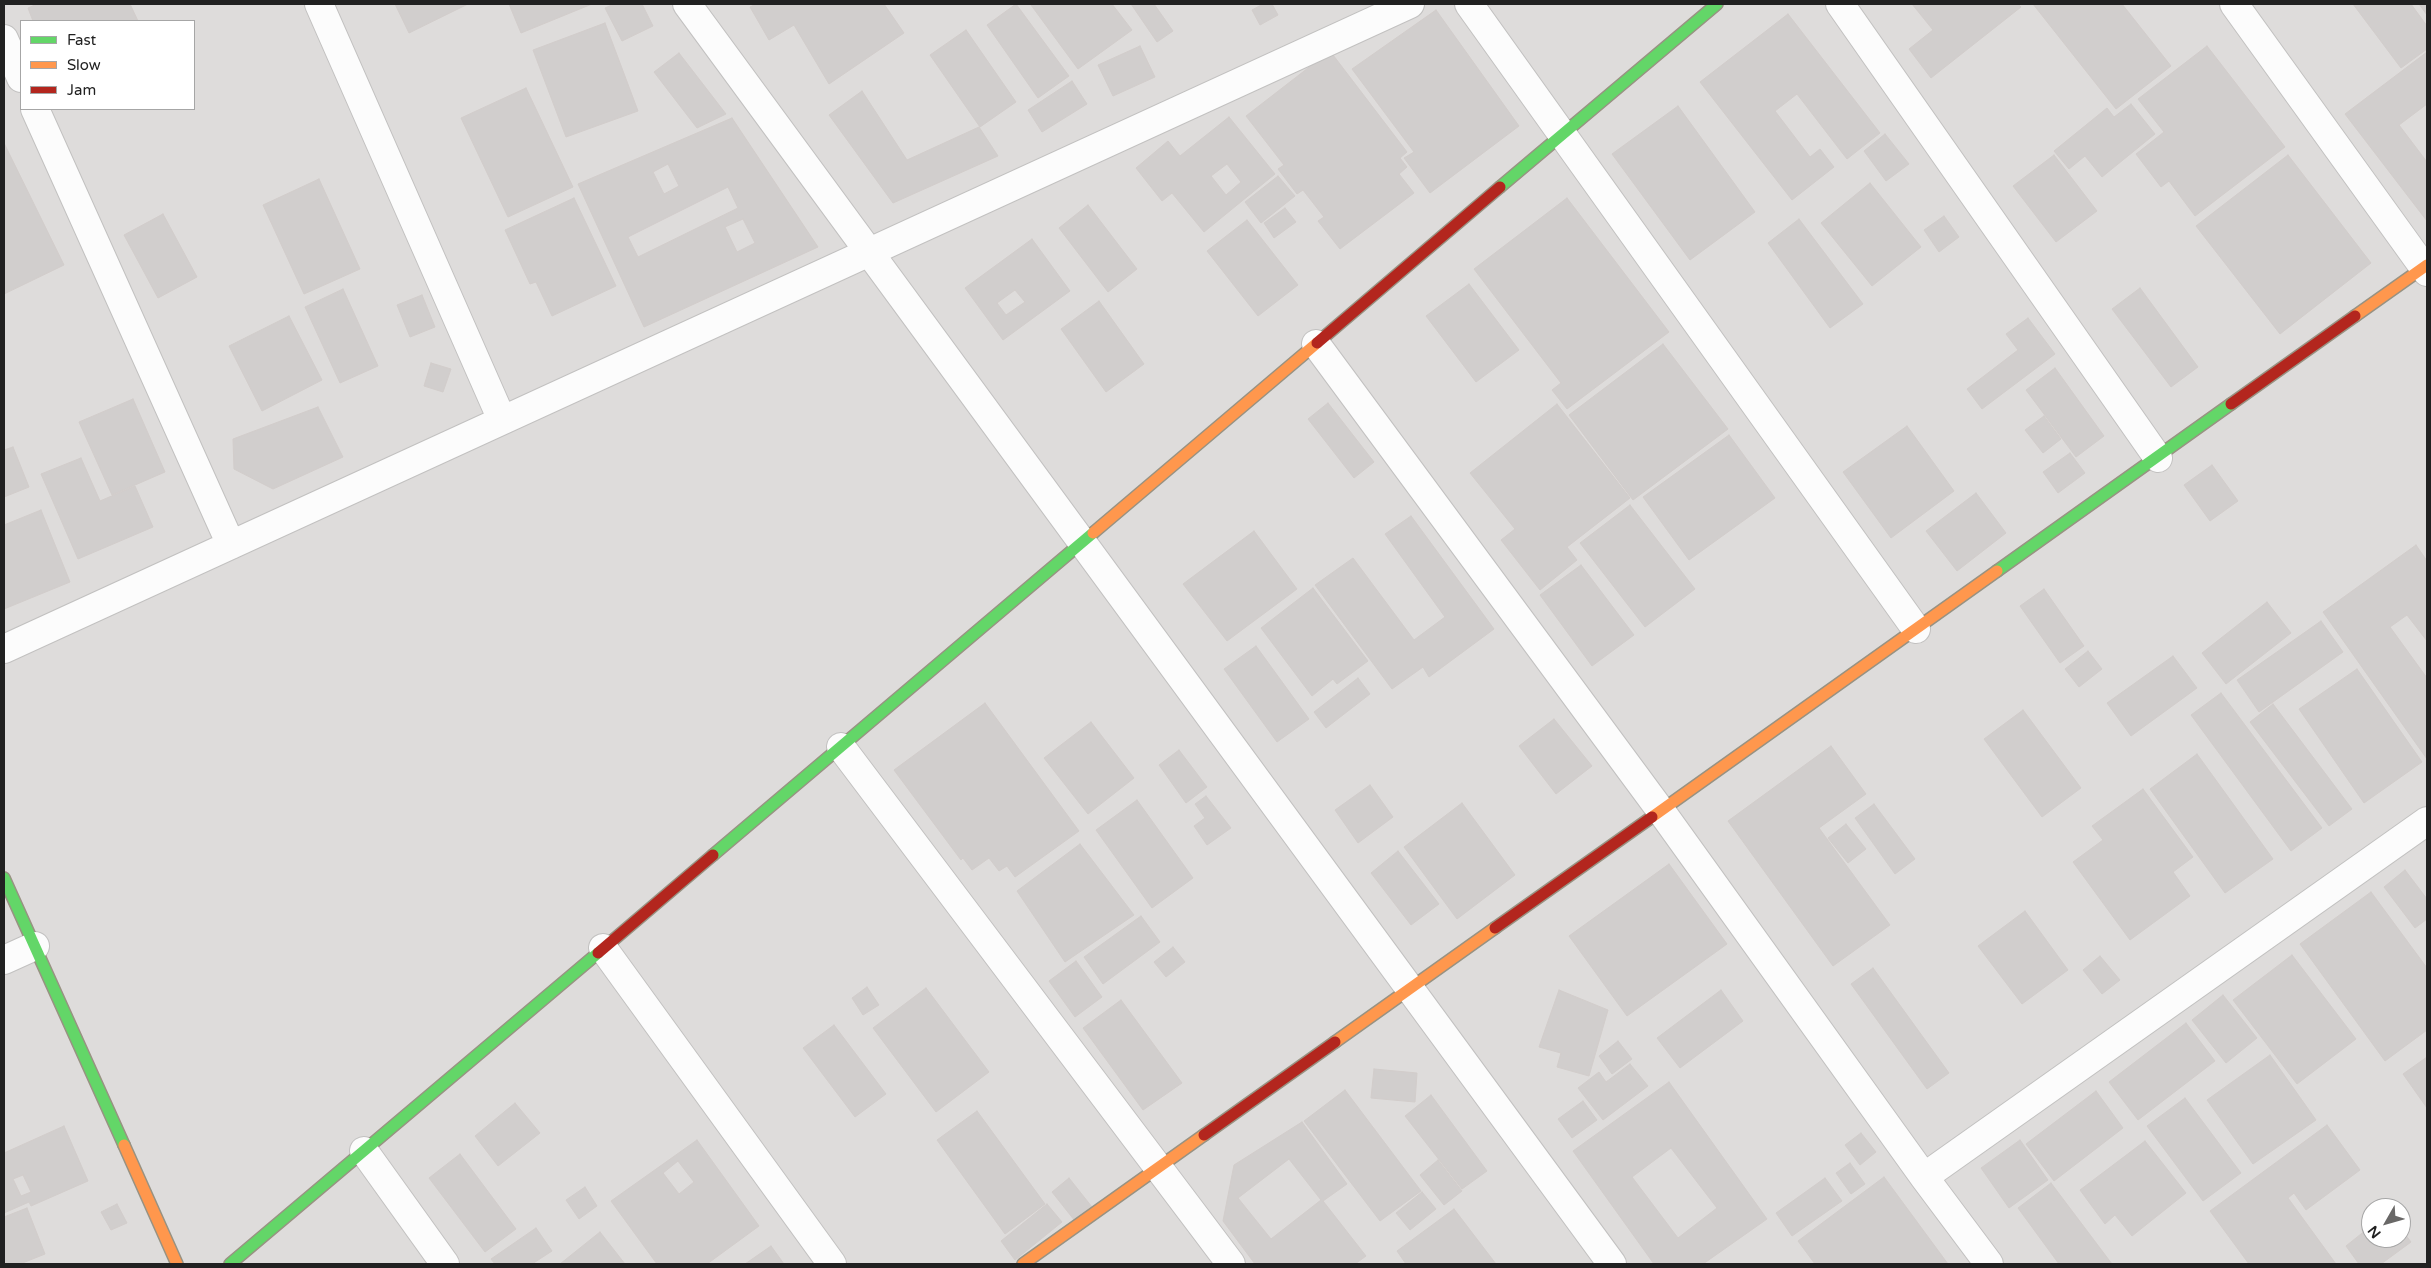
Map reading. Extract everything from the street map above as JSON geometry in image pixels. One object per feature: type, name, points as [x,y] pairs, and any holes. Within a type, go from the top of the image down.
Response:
[{"type":"street","points":[[319,4],[502,420]]},
{"type":"street","points":[[686,4],[1612,1264]]},
{"type":"street","points":[[4,649],[1410,4]]},
{"type":"street","points":[[1469,4],[1916,629]]},
{"type":"street","points":[[230,1264],[1717,4]]},
{"type":"street","points":[[1840,4],[2158,458]]},
{"type":"street","points":[[1023,1264],[2426,268],[2234,4]]},
{"type":"street","points":[[4,39],[20,76]]},
{"type":"street","points":[[35,110],[231,545]]},
{"type":"street","points":[[1316,344],[1661,811],[1924,1177],[1989,1264]]},
{"type":"street","points":[[841,747],[1231,1264]]},
{"type":"street","points":[[1924,1177],[2426,826]]},
{"type":"street","points":[[4,878],[177,1264]]},
{"type":"street","points":[[4,960],[35,946]]},
{"type":"street","points":[[603,948],[832,1264]]},
{"type":"street","points":[[364,1151],[445,1264]]},
{"type":"shaded area","points":[[4,4],[2427,4],[2427,1264],[4,1264]]},
{"type":"building","points":[[37,4],[130,4],[138,20],[33,20],[28,8]]},
{"type":"building","points":[[395,4],[468,4],[409,33]]},
{"type":"building","points":[[509,4],[592,4],[521,33]]},
{"type":"building","points":[[614,4],[642,4],[653,26],[622,41],[605,8]]},
{"type":"building","points":[[756,4],[884,4],[904,33],[829,84],[794,25],[769,40],[750,7]]},
{"type":"building","points":[[1016,4],[1069,76],[1038,98],[987,25]]},
{"type":"building","points":[[1112,4],[1132,30],[1078,69],[1031,5]]},
{"type":"building","points":[[1131,4],[1154,4],[1173,31],[1157,42]]},
{"type":"building","points":[[1263,4],[1272,4],[1278,15],[1260,25],[1252,10]]},
{"type":"building","points":[[1912,4],[2018,4],[2021,7],[1931,78],[1909,49],[1933,30]]},
{"type":"building","points":[[2033,4],[2122,4],[2171,66],[2116,109]]},
{"type":"building","points":[[2353,4],[2411,4],[2427,26],[2427,49],[2401,68]]},
{"type":"building","points":[[2419,4],[2427,4],[2427,15]]},
{"type":"building","points":[[1436,10],[1519,126],[1430,193],[1404,158],[1414,152],[1352,69]]},
{"type":"building","points":[[1788,14],[1880,133],[1847,159],[1797,94],[1775,111],[1810,157],[1820,149],[1834,167],[1792,200],[1700,82]]},
{"type":"building","points":[[605,23],[638,111],[566,137],[533,50]]},
{"type":"building","points":[[966,30],[1016,102],[980,127],[930,55]]},
{"type":"building","points":[[1140,46],[1155,77],[1113,96],[1098,65]]},
{"type":"building","points":[[2207,46],[2285,147],[2195,216],[2169,181],[2161,187],[2136,154],[2164,132],[2138,99]]},
{"type":"building","points":[[1330,51],[1407,152],[1400,158],[1407,167],[1399,174],[1414,193],[1340,249],[1318,221],[1324,217],[1303,190],[1297,194],[1278,169],[1284,165],[1246,116]]},
{"type":"building","points":[[2427,52],[2427,104],[2399,125],[2427,162],[2427,221],[2345,114]]},
{"type":"building","points":[[679,53],[726,114],[697,128],[654,72]]},
{"type":"building","points":[[1072,81],[1087,104],[1042,132],[1028,110]]},
{"type":"building","points":[[526,88],[573,187],[508,217],[461,118]]},
{"type":"building","points":[[862,91],[907,160],[979,127],[998,156],[893,203],[829,115]]},
{"type":"building","points":[[2131,104],[2155,134],[2102,177],[2085,156],[2069,169],[2054,151],[2107,108],[2114,117]]},
{"type":"building","points":[[1678,106],[1755,212],[1690,260],[1612,154]]},
{"type":"building","points":[[1229,117],[1275,174],[1204,232],[1172,193],[1162,201],[1136,168],[1168,141],[1180,156]],"holes":[[[1227,164],[1241,182],[1226,195],[1211,176]]]},
{"type":"building","points":[[732,118],[818,247],[644,327],[578,184]],"holes":[[[668,164],[679,186],[664,194],[653,172]],[[728,187],[738,208],[638,257],[628,237]],[[743,219],[755,243],[737,252],[725,227]]]},
{"type":"building","points":[[1885,134],[1909,164],[1886,181],[1864,151]]},
{"type":"building","points":[[4,143],[64,265],[4,294]]},
{"type":"building","points":[[2054,155],[2097,211],[2056,242],[2013,186]]},
{"type":"building","points":[[2288,155],[2371,263],[2280,334],[2196,226]]},
{"type":"building","points":[[1278,176],[1295,196],[1261,223],[1245,202]]},
{"type":"building","points":[[319,179],[360,269],[304,294],[263,205]]},
{"type":"building","points":[[1870,183],[1921,247],[1872,286],[1821,223]]},
{"type":"building","points":[[574,198],[616,286],[552,316],[536,282],[530,284],[505,230]]},
{"type":"building","points":[[1567,198],[1669,332],[1567,409],[1552,390],[1561,383],[1474,269]]},
{"type":"building","points":[[1088,205],[1137,269],[1108,292],[1059,228]]},
{"type":"building","points":[[1285,208],[1296,222],[1274,238],[1264,223]]},
{"type":"building","points":[[163,214],[197,277],[158,298],[124,235]]},
{"type":"building","points":[[1944,216],[1959,237],[1939,252],[1924,230]]},
{"type":"building","points":[[1799,219],[1863,304],[1830,328],[1768,243]]},
{"type":"building","points":[[1247,220],[1298,285],[1258,316],[1207,251]]},
{"type":"building","points":[[1032,239],[1070,291],[1003,340],[965,288]],"holes":[[[1015,290],[1025,302],[1006,315],[997,303]]]},
{"type":"building","points":[[1469,284],[1519,350],[1476,382],[1426,316]]},
{"type":"building","points":[[2140,288],[2198,367],[2171,387],[2112,309]]},
{"type":"building","points":[[343,289],[378,366],[340,383],[305,307]]},
{"type":"building","points":[[422,295],[435,327],[410,337],[397,305]]},
{"type":"building","points":[[1099,301],[1144,364],[1106,392],[1061,329]]},
{"type":"building","points":[[289,316],[322,380],[262,411],[229,346]]},
{"type":"building","points":[[2028,318],[2055,354],[1982,409],[1967,389],[2018,350],[2006,334]]},
{"type":"building","points":[[1663,344],[1728,429],[1633,500],[1569,415]]},
{"type":"building","points":[[431,363],[451,369],[443,392],[424,386]]},
{"type":"building","points":[[2055,368],[2104,436],[2076,457],[2026,390]]},
{"type":"building","points":[[133,399],[165,472],[112,495],[79,422]]},
{"type":"building","points":[[1328,403],[1374,462],[1354,478],[1308,419]]},
{"type":"building","points":[[1557,404],[1630,498],[1567,547],[1577,560],[1540,590],[1501,540],[1515,529],[1470,473]]},
{"type":"building","points":[[318,407],[343,457],[273,489],[234,469],[233,439]]},
{"type":"building","points":[[2044,416],[2061,439],[2043,453],[2025,430]]},
{"type":"building","points":[[1907,426],[1954,491],[1891,538],[1843,472]]},
{"type":"building","points":[[1729,435],[1775,498],[1689,560],[1643,497]]},
{"type":"building","points":[[13,447],[29,487],[4,497],[4,450]]},
{"type":"building","points":[[2070,453],[2085,473],[2058,493],[2043,472]]},
{"type":"building","points":[[81,458],[100,501],[135,486],[153,527],[78,559],[41,474]]},
{"type":"building","points":[[2212,465],[2238,501],[2210,521],[2184,485]]},
{"type":"building","points":[[1976,493],[2006,533],[1957,571],[1926,531]]},
{"type":"building","points":[[1630,505],[1695,589],[1645,627],[1580,543]]},
{"type":"building","points":[[41,510],[70,582],[4,609],[4,525]]},
{"type":"building","points":[[1411,516],[1494,629],[1429,677],[1423,667],[1392,689],[1315,585],[1353,558],[1414,640],[1445,617],[1385,534]]},
{"type":"building","points":[[1254,531],[1297,589],[1227,641],[1183,584]]},
{"type":"building","points":[[2416,545],[2427,561],[2427,641],[2407,615],[2390,627],[2427,678],[2427,759],[2323,612]]},
{"type":"building","points":[[1581,565],[1634,635],[1592,666],[1540,595]]},
{"type":"building","points":[[1313,588],[1368,661],[1337,684],[1333,679],[1312,696],[1261,628]]},
{"type":"building","points":[[2044,589],[2084,646],[2060,663],[2020,606]]},
{"type":"building","points":[[2267,602],[2291,633],[2226,684],[2202,653]]},
{"type":"building","points":[[2321,621],[2343,652],[2259,712],[2237,680]]},
{"type":"building","points":[[1256,646],[1309,719],[1277,742],[1224,669]]},
{"type":"building","points":[[2088,651],[2102,669],[2079,687],[2065,669]]},
{"type":"building","points":[[2173,656],[2197,688],[2131,736],[2107,703]]},
{"type":"building","points":[[2357,669],[2422,762],[2364,803],[2299,709]]},
{"type":"building","points":[[1358,678],[1370,694],[1326,728],[1314,712]]},
{"type":"building","points":[[2221,693],[2322,828],[2291,851],[2191,715]]},
{"type":"building","points":[[985,703],[1079,831],[1015,877],[1007,866],[999,871],[989,858],[972,870],[963,858],[961,860],[894,770]]},
{"type":"building","points":[[2273,704],[2352,809],[2329,826],[2250,722]]},
{"type":"building","points":[[2023,710],[2081,788],[2042,817],[1984,739]]},
{"type":"building","points":[[1554,719],[1592,766],[1556,794],[1519,746]]},
{"type":"building","points":[[1091,722],[1134,778],[1088,814],[1044,758]]},
{"type":"building","points":[[1831,746],[1866,794],[1819,828],[1890,925],[1833,966],[1728,821]]},
{"type":"building","points":[[1179,750],[1207,787],[1186,803],[1159,765]]},
{"type":"building","points":[[2197,754],[2273,859],[2225,893],[2150,789]]},
{"type":"building","points":[[1370,785],[1393,817],[1358,843],[1335,810]]},
{"type":"building","points":[[2143,789],[2193,857],[2173,872],[2190,896],[2130,940],[2073,862],[2103,840],[2092,826]]},
{"type":"building","points":[[1206,796],[1231,828],[1207,845],[1194,826],[1205,818],[1195,804]]},
{"type":"building","points":[[1137,800],[1193,878],[1152,908],[1096,830]]},
{"type":"building","points":[[1462,803],[1515,875],[1457,919],[1404,847]]},
{"type":"building","points":[[1874,804],[1915,859],[1895,874],[1855,818]]},
{"type":"building","points":[[1846,824],[1866,849],[1848,863],[1828,838]]},
{"type":"building","points":[[1080,844],[1134,915],[1065,962],[1017,891]]},
{"type":"building","points":[[1398,851],[1439,904],[1411,925],[1371,873]]},
{"type":"building","points":[[1669,864],[1727,944],[1627,1016],[1569,936]]},
{"type":"building","points":[[2405,870],[2427,899],[2427,919],[2415,928],[2384,887]]},
{"type":"building","points":[[2371,892],[2427,968],[2427,1030],[2385,1061],[2300,944]]},
{"type":"building","points":[[2025,911],[2068,970],[2022,1004],[1978,946]]},
{"type":"building","points":[[1141,916],[1160,942],[1103,984],[1084,957]]},
{"type":"building","points":[[1173,947],[1185,962],[1166,977],[1154,962]]},
{"type":"building","points":[[2292,955],[2356,1039],[2297,1084],[2233,1000]]},
{"type":"building","points":[[2100,956],[2120,980],[2102,994],[2083,970]]},
{"type":"building","points":[[1076,961],[1102,997],[1075,1017],[1049,981]]},
{"type":"building","points":[[1873,968],[1949,1073],[1927,1089],[1851,984]]},
{"type":"building","points":[[867,987],[879,1005],[863,1015],[852,998]]},
{"type":"building","points":[[926,988],[989,1072],[936,1112],[873,1028]]},
{"type":"building","points":[[1559,990],[1608,1010],[1589,1076],[1557,1067],[1561,1053],[1539,1047]]},
{"type":"building","points":[[1721,990],[1743,1021],[1680,1068],[1657,1038]]},
{"type":"building","points":[[2223,995],[2257,1038],[2226,1063],[2192,1020]]},
{"type":"building","points":[[1121,1000],[1182,1083],[1143,1110],[1083,1028]]},
{"type":"building","points":[[2186,1023],[2215,1061],[2138,1120],[2109,1082]]},
{"type":"building","points":[[834,1025],[886,1094],[855,1117],[803,1048]]},
{"type":"building","points":[[1618,1041],[1632,1059],[1612,1074],[1599,1056]]},
{"type":"building","points":[[2270,1055],[2316,1120],[2253,1164],[2207,1100]]},
{"type":"building","points":[[2427,1057],[2427,1108],[2403,1074]]},
{"type":"building","points":[[1630,1064],[1648,1086],[1603,1120],[1578,1088],[1599,1072],[1606,1082]]},
{"type":"building","points":[[1374,1069],[1417,1073],[1415,1102],[1371,1098]]},
{"type":"building","points":[[1669,1082],[1767,1219],[1703,1264],[1654,1264],[1573,1151]],"holes":[[[1671,1148],[1717,1208],[1678,1238],[1632,1177]]]},
{"type":"building","points":[[1345,1090],[1421,1191],[1380,1221],[1304,1121]]},
{"type":"building","points":[[2096,1091],[2123,1128],[2054,1181],[2026,1144]]},
{"type":"building","points":[[1431,1095],[1487,1171],[1462,1189],[1405,1116]]},
{"type":"building","points":[[2185,1098],[2241,1173],[2203,1201],[2147,1126]]},
{"type":"building","points":[[1583,1101],[1597,1120],[1572,1138],[1558,1119]]},
{"type":"building","points":[[515,1103],[540,1133],[498,1166],[475,1136]]},
{"type":"building","points":[[977,1111],[1045,1204],[1005,1234],[937,1140]]},
{"type":"building","points":[[1302,1122],[1347,1184],[1323,1201],[1366,1256],[1355,1264],[1302,1264],[1300,1262],[1297,1264],[1255,1264],[1223,1221],[1234,1165]],"holes":[[[1289,1159],[1321,1200],[1271,1239],[1238,1198]]]},
{"type":"building","points":[[2327,1125],[2360,1170],[2306,1210],[2294,1193],[2288,1198],[2336,1264],[2249,1264],[2210,1211]]},
{"type":"building","points":[[64,1126],[88,1181],[31,1206],[29,1202],[4,1213],[4,1153]],"holes":[[[23,1175],[31,1192],[21,1196],[13,1179]]]},
{"type":"building","points":[[1861,1133],[1876,1152],[1860,1165],[1845,1145]]},
{"type":"building","points":[[697,1140],[759,1226],[707,1264],[657,1264],[611,1201]],"holes":[[[678,1161],[694,1182],[679,1194],[663,1173]]]},
{"type":"building","points":[[2020,1140],[2048,1180],[2009,1208],[1981,1168]]},
{"type":"building","points":[[2145,1141],[2186,1193],[2132,1236],[2115,1215],[2105,1224],[2080,1190]]},
{"type":"building","points":[[460,1154],[516,1229],[485,1252],[429,1178]]},
{"type":"building","points":[[1438,1160],[1462,1191],[1444,1205],[1420,1175]]},
{"type":"building","points":[[1850,1163],[1865,1184],[1851,1194],[1836,1173]]},
{"type":"building","points":[[1884,1177],[1948,1264],[1815,1264],[1798,1241]]},
{"type":"building","points":[[1069,1178],[1092,1207],[1075,1221],[1052,1192]]},
{"type":"building","points":[[1825,1178],[1842,1201],[1792,1236],[1776,1213]]},
{"type":"building","points":[[2051,1183],[2112,1264],[2059,1264],[2018,1208]]},
{"type":"building","points":[[585,1187],[597,1206],[579,1219],[566,1200]]},
{"type":"building","points":[[1422,1192],[1436,1209],[1410,1230],[1396,1213]]},
{"type":"building","points":[[117,1204],[127,1223],[111,1230],[101,1212]]},
{"type":"building","points":[[1047,1204],[1062,1222],[1015,1260],[1001,1241]]},
{"type":"building","points":[[27,1208],[45,1254],[20,1264],[6,1264],[4,1258],[4,1217]]},
{"type":"building","points":[[1454,1209],[1496,1264],[1406,1264],[1397,1251]]},
{"type":"building","points":[[536,1228],[552,1251],[532,1264],[495,1264],[491,1259]]},
{"type":"building","points":[[600,1232],[625,1264],[560,1264]]},
{"type":"building","points":[[2361,1234],[2361,1248],[2403,1248],[2381,1264],[2359,1264],[2346,1246]]},
{"type":"building","points":[[771,1246],[784,1264],[745,1264]]},
{"type":"traffic: fast","points":[[1500,187],[1717,4]]},
{"type":"traffic: fast","points":[[1997,571],[2231,404]]},
{"type":"traffic: fast","points":[[713,855],[1093,533]]},
{"type":"traffic: fast","points":[[4,878],[124,1145]]},
{"type":"traffic: fast","points":[[230,1264],[598,953]]},
{"type":"traffic: slow","points":[[2355,316],[2427,265]]},
{"type":"traffic: slow","points":[[1093,533],[1317,343]]},
{"type":"traffic: slow","points":[[1652,817],[1997,571]]},
{"type":"traffic: slow","points":[[1335,1042],[1495,928]]},
{"type":"traffic: slow","points":[[1023,1264],[1204,1135]]},
{"type":"traffic: slow","points":[[124,1145],[177,1264]]},
{"type":"traffic: jam","points":[[1317,343],[1500,187]]},
{"type":"traffic: jam","points":[[2231,404],[2355,316]]},
{"type":"traffic: jam","points":[[1495,928],[1652,817]]},
{"type":"traffic: jam","points":[[598,953],[713,855]]},
{"type":"traffic: jam","points":[[1204,1135],[1335,1042]]}]
